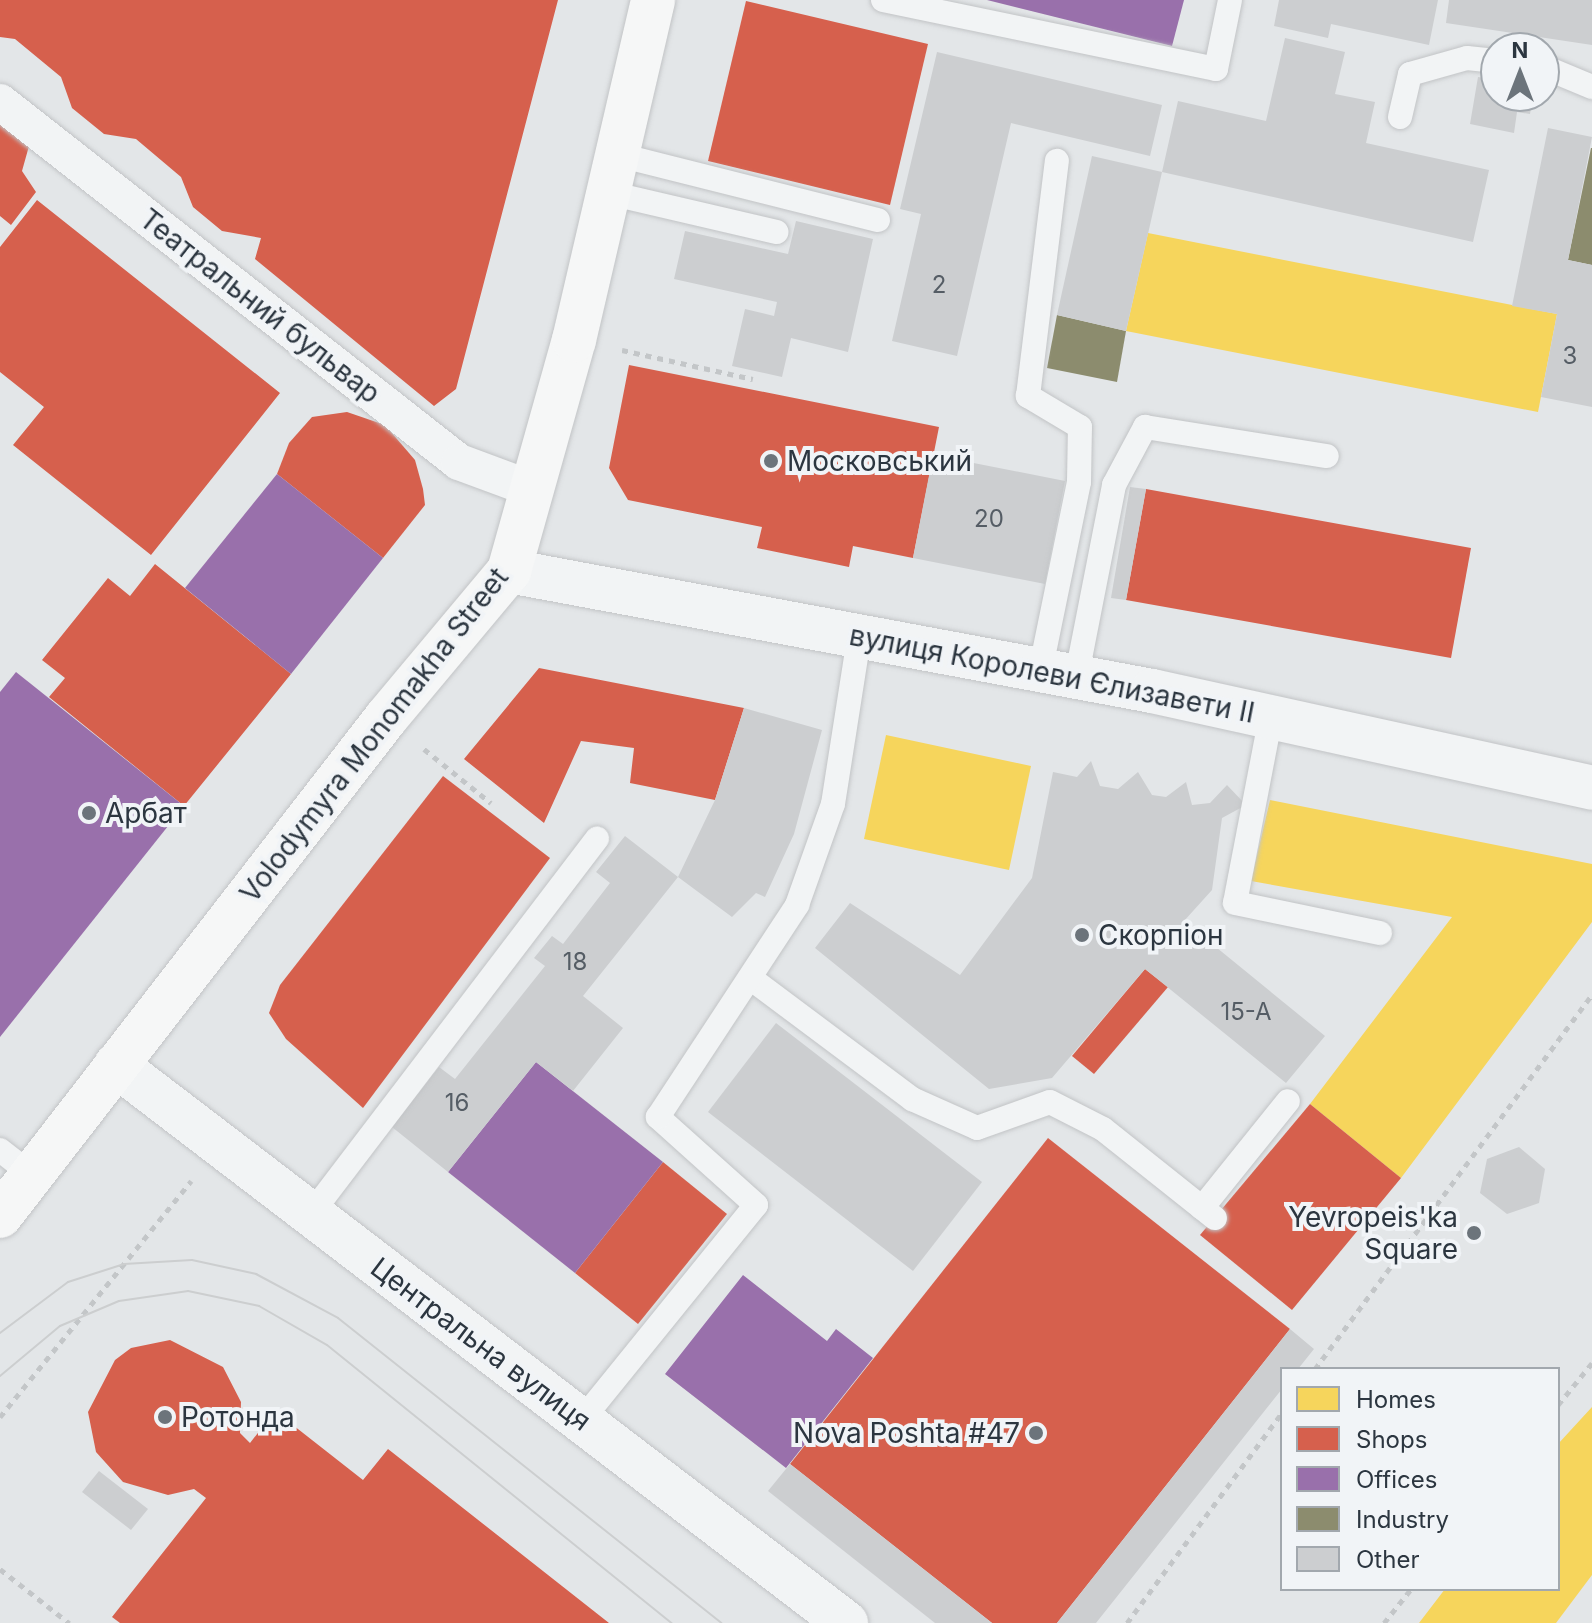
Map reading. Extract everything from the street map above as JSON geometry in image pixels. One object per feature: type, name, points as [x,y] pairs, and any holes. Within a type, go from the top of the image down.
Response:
[{"type":"main road","name":"Volodymyra Monomakha Street","points":[[0,1216],[16,1162],[116,1065],[386,718],[509,571],[574,340],[653,0]]},
{"type":"street","name":"Театральний бульвар","points":[[0,102],[459,462],[532,489]]},
{"type":"street","name":"вулиця Королеви Єлизавети ІІ","points":[[509,571],[1271,716],[1592,788]]},
{"type":"street","name":"Центральна вулиця","points":[[116,1065],[846,1623]]},
{"type":"lane","points":[[883,0],[1216,69],[1230,0]]},
{"type":"lane","points":[[1400,117],[1410,74],[1467,58],[1480,59]]},
{"type":"lane","points":[[1560,74],[1592,87]]},
{"type":"lane","points":[[1057,161],[1028,396],[1080,427],[1079,482],[1058,675]]},
{"type":"lane","points":[[614,174],[878,220]]},
{"type":"lane","points":[[614,174],[777,232]]},
{"type":"lane","points":[[1058,675],[1114,485],[1145,427],[1327,456]]},
{"type":"lane","points":[[581,1421],[756,1205],[658,1117],[758,971],[797,905],[833,804],[859,638]]},
{"type":"lane","points":[[1271,716],[1235,903],[1380,933]]},
{"type":"lane","points":[[311,1214],[597,839]]},
{"type":"lane","points":[[758,971],[912,1099],[977,1128],[1050,1102],[1103,1129],[1208,1213],[1288,1101]]},
{"type":"path","points":[[574,340],[753,379]]},
{"type":"path","points":[[386,718],[491,803]]},
{"type":"path","points":[[1316,1367],[1592,994]]},
{"type":"path","points":[[0,1417],[220,1145]]},
{"type":"path","points":[[1560,1403],[1592,1363]]},
{"type":"path","points":[[1127,1623],[1280,1416]]},
{"type":"path","points":[[0,1569],[69,1623]]},
{"type":"path","points":[[1384,1623],[1409,1591]]},
{"type":"building: Homes","points":[[1148,233],[1557,314],[1538,412],[1126,331]]},
{"type":"building: Homes","points":[[886,735],[1031,766],[1009,870],[864,839]]},
{"type":"building: Homes","points":[[1270,800],[1592,864],[1592,922],[1401,1178],[1310,1104],[1452,917],[1251,881]]},
{"type":"building: Homes","points":[[1592,1407],[1592,1575],[1556,1623],[1419,1623],[1443,1591],[1560,1591],[1560,1442]]},
{"type":"building: Shops","points":[[0,0],[558,0],[456,389],[434,406],[255,259],[261,238],[222,231],[193,207],[181,177],[136,139],[104,134],[72,108],[61,77],[15,39],[0,37]]},
{"type":"building: Shops","points":[[746,1],[928,44],[890,205],[708,161]]},
{"type":"building: Shops","points":[[0,124],[29,146],[22,171],[36,192],[11,225],[0,216]]},
{"type":"building: Shops","points":[[37,200],[280,393],[151,555],[13,445],[44,407],[0,372],[0,247]]},
{"type":"building: Shops","name":"Московський","points":[[629,365],[939,427],[913,558],[853,546],[849,567],[757,548],[762,527],[628,500],[609,468]]},
{"type":"building: Shops","points":[[347,412],[385,425],[415,460],[423,489],[425,505],[383,558],[277,474],[289,443],[312,417]]},
{"type":"building: Shops","points":[[1146,489],[1471,548],[1451,658],[1126,600]]},
{"type":"building: Shops","points":[[155,564],[291,674],[184,806],[49,697],[65,678],[42,660],[108,578],[130,596]]},
{"type":"building: Shops","points":[[539,668],[744,708],[715,800],[630,783],[634,748],[581,741],[544,823],[464,759]]},
{"type":"building: Shops","points":[[443,776],[550,858],[363,1108],[286,1039],[269,1013],[280,985]]},
{"type":"building: Shops","points":[[1145,969],[1168,987],[1094,1074],[1072,1056]]},
{"type":"building: Shops","points":[[1310,1104],[1401,1178],[1292,1310],[1200,1235]]},
{"type":"building: Shops","points":[[1048,1138],[1290,1329],[1057,1623],[992,1623],[790,1464]]},
{"type":"building: Shops","points":[[663,1162],[727,1214],[638,1324],[575,1273]]},
{"type":"building: Shops","points":[[170,1340],[223,1367],[241,1402],[240,1433],[250,1443],[275,1411],[363,1480],[388,1449],[609,1623],[120,1623],[112,1617],[206,1498],[194,1489],[168,1495],[123,1482],[96,1452],[88,1412],[115,1360],[131,1348]]},
{"type":"building: Offices","points":[[987,0],[1184,0],[1172,46]]},
{"type":"building: Offices","points":[[277,474],[383,558],[291,674],[185,588]]},
{"type":"building: Offices","name":"Арбат","points":[[16,672],[184,806],[0,1037],[0,692]]},
{"type":"building: Offices","points":[[536,1062],[663,1162],[575,1273],[448,1172]]},
{"type":"building: Offices","points":[[743,1275],[827,1341],[836,1329],[873,1358],[786,1468],[665,1374]]},
{"type":"building: Industry","points":[[1592,148],[1592,265],[1568,260]]},
{"type":"building: Industry","points":[[1057,315],[1126,331],[1117,382],[1047,368]]},
{"type":"building: Other","points":[[1279,0],[1438,0],[1429,45],[1331,24],[1328,38],[1274,26]]},
{"type":"building: Other","points":[[1449,0],[1592,0],[1592,45],[1560,40],[1560,32],[1506,32],[1446,23]]},
{"type":"building: Other","points":[[1285,38],[1345,52],[1335,94],[1375,102],[1366,143],[1489,170],[1473,242],[1162,172],[1178,101],[1266,121]]},
{"type":"building: Other","points":[[937,52],[1162,105],[1150,156],[1011,123],[957,356],[892,341],[921,214],[900,209]]},
{"type":"building: Other","points":[[1478,77],[1480,112],[1517,112],[1514,133],[1470,124]]},
{"type":"building: Other","points":[[1548,128],[1592,137],[1568,260],[1592,265],[1592,407],[1541,397],[1557,314],[1512,306]]},
{"type":"building: Other","points":[[1092,156],[1162,172],[1126,331],[1057,315]]},
{"type":"building: Other","points":[[796,221],[873,239],[848,352],[791,338],[782,377],[732,366],[745,309],[774,316],[777,302],[674,279],[685,231],[788,254]]},
{"type":"building: Other","points":[[933,455],[1065,481],[1045,584],[913,558]]},
{"type":"building: Other","points":[[1130,487],[1146,489],[1126,600],[1111,598]]},
{"type":"building: Other","points":[[744,708],[822,730],[794,834],[765,897],[756,893],[732,917],[678,877],[715,800]]},
{"type":"building: Other","name":"Скорпіон","points":[[1091,761],[1100,786],[1118,789],[1138,772],[1152,795],[1166,797],[1186,782],[1192,805],[1210,803],[1227,785],[1246,805],[1222,818],[1212,890],[1184,921],[1325,1036],[1286,1083],[1145,969],[1052,1078],[989,1089],[815,948],[850,903],[960,975],[1032,878],[1053,772],[1077,777]]},
{"type":"building: Other","points":[[625,836],[678,877],[583,996],[623,1028],[573,1091],[536,1062],[448,1172],[392,1127],[439,1067],[455,1079],[545,966],[534,958],[552,936],[563,944],[610,883],[596,872]]},
{"type":"building: Other","points":[[776,1023],[982,1182],[913,1271],[708,1112]]},
{"type":"building: Other","points":[[1519,1147],[1545,1169],[1539,1203],[1507,1214],[1480,1193],[1487,1159]]},
{"type":"building: Other","points":[[1290,1329],[1314,1349],[1300,1367],[1280,1367],[1280,1392],[1096,1623],[1057,1623]]},
{"type":"building: Other","points":[[790,1464],[992,1623],[935,1623],[768,1491]]},
{"type":"building: Other","points":[[99,1471],[148,1509],[131,1530],[82,1492]]},
{"type":"tram line","points":[[0,1333],[68,1282],[124,1264],[192,1260],[256,1274],[338,1318],[721,1623]]},
{"type":"tram line","points":[[0,1376],[60,1326],[119,1301],[188,1291],[259,1306],[327,1345],[672,1623]]},
{"type":"place","name":"Московський","points":[[771,461]]},
{"type":"place","name":"Арбат","points":[[89,813]]},
{"type":"place","name":"Скорпіон","points":[[1082,935]]},
{"type":"place","name":"Yevropeis'ka Square","points":[[1474,1233]]},
{"type":"place","name":"Ротонда","points":[[165,1417]]},
{"type":"place","name":"Nova Poshta #47","points":[[1036,1433]]}]
